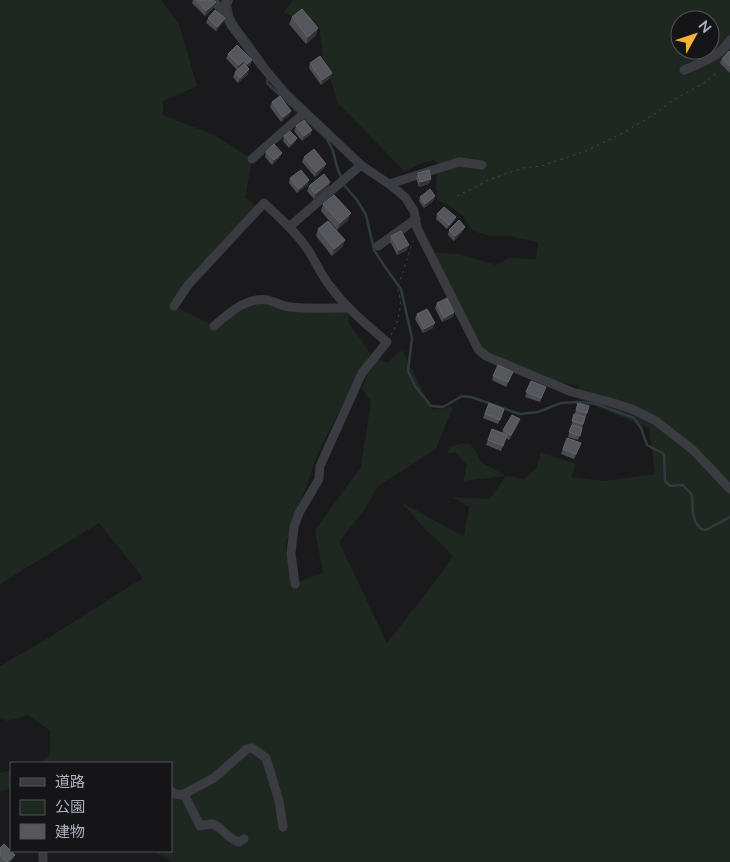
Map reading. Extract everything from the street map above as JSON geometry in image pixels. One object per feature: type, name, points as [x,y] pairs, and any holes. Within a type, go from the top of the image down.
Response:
[{"type":"street","points":[[212,0],[225,12],[231,25],[286,94],[361,165],[405,197],[414,211],[416,223],[478,349],[486,356],[572,392],[632,409],[656,421],[693,450],[730,489]]},
{"type":"street","points":[[225,12],[226,0]]},
{"type":"street","points":[[684,70],[704,62],[719,53],[730,40]]},
{"type":"street","points":[[252,159],[305,112]]},
{"type":"street","points":[[389,184],[459,162],[482,165]]},
{"type":"street","points":[[289,227],[361,165]]},
{"type":"street","points":[[174,306],[188,285],[264,203],[289,227],[308,250],[330,287],[348,308],[387,342],[362,373],[320,466],[319,479],[298,513],[294,527],[291,553],[295,584]]},
{"type":"street","points":[[378,246],[416,223]]},
{"type":"street","points":[[214,326],[231,312],[257,300],[267,300],[287,307],[348,308]]},
{"type":"street","points":[[172,792],[182,795],[214,778],[247,748],[252,748],[266,758],[279,801],[283,827]]},
{"type":"street","points":[[184,794],[200,826],[210,824],[234,841],[244,840]]},
{"type":"path","points":[[457,196],[483,182],[522,168],[541,166],[586,151],[623,133],[658,112],[673,100],[704,83],[718,72]]},
{"type":"path","points":[[387,342],[396,327],[399,317],[400,297],[397,287],[416,223]]},
{"type":"green space","points":[[0,0],[161,0],[179,24],[197,86],[163,101],[163,115],[214,135],[252,159],[245,198],[259,207],[174,306],[214,326],[249,302],[348,308],[349,323],[371,354],[359,372],[318,453],[285,546],[295,583],[323,573],[315,530],[361,467],[371,401],[362,389],[367,374],[378,359],[387,363],[402,350],[432,410],[453,407],[436,449],[378,486],[364,510],[339,542],[387,643],[453,556],[401,502],[464,537],[469,507],[452,497],[490,499],[506,476],[525,479],[537,467],[541,452],[576,464],[571,477],[604,481],[655,474],[649,428],[578,399],[579,385],[561,383],[486,356],[429,252],[458,254],[496,265],[509,258],[536,259],[538,242],[508,236],[490,236],[473,231],[463,216],[449,205],[438,201],[436,185],[438,164],[433,160],[422,163],[405,172],[338,103],[323,57],[319,25],[283,13],[293,0],[730,0],[730,862],[171,862],[155,852],[172,852],[172,762],[40,762],[50,755],[50,731],[28,715],[7,721],[0,717],[0,666],[143,578],[99,523],[0,584]]},
{"type":"green space","points":[[463,443],[469,444],[474,448],[481,462],[506,476],[463,481],[467,465],[456,453],[447,453],[450,447]]},
{"type":"green space","points":[[10,770],[10,788],[0,792],[0,773]]},
{"type":"building","points":[[196,0],[213,0],[216,2],[206,11]]},
{"type":"building","points":[[302,9],[318,28],[308,37],[292,17]]},
{"type":"building","points":[[215,10],[225,18],[217,27],[208,18]]},
{"type":"building","points":[[237,45],[252,60],[247,64],[244,60],[239,65],[228,54]]},
{"type":"building","points":[[729,51],[730,53],[730,66],[722,59]]},
{"type":"building","points":[[320,56],[332,73],[322,80],[310,63]]},
{"type":"building","points":[[244,64],[249,69],[240,78],[235,72]]},
{"type":"building","points":[[280,96],[291,111],[283,117],[272,102]]},
{"type":"building","points":[[304,120],[312,130],[304,136],[296,126]]},
{"type":"building","points":[[290,131],[297,138],[291,144],[284,136]]},
{"type":"building","points":[[274,144],[282,153],[274,160],[266,152]]},
{"type":"building","points":[[314,149],[326,164],[316,172],[304,157]]},
{"type":"building","points":[[301,170],[309,180],[299,189],[290,178]]},
{"type":"building","points":[[429,170],[431,179],[420,182],[418,173]]},
{"type":"building","points":[[324,174],[330,182],[315,194],[309,186]]},
{"type":"building","points":[[430,189],[435,196],[425,204],[420,197]]},
{"type":"building","points":[[334,195],[351,213],[340,223],[323,204]]},
{"type":"building","points":[[444,207],[456,217],[449,225],[437,214]]},
{"type":"building","points":[[459,220],[465,227],[455,236],[449,230]]},
{"type":"building","points":[[328,221],[345,240],[334,249],[318,229]]},
{"type":"building","points":[[401,231],[409,245],[399,250],[391,236]]},
{"type":"building","points":[[447,298],[454,312],[444,318],[437,303]]},
{"type":"building","points":[[427,309],[435,323],[424,329],[417,314]]},
{"type":"building","points":[[498,365],[513,372],[508,382],[493,376]]},
{"type":"building","points":[[531,381],[546,387],[541,398],[526,392]]},
{"type":"building","points":[[489,403],[504,409],[500,420],[485,414]]},
{"type":"building","points":[[578,403],[589,406],[587,413],[576,410]]},
{"type":"building","points":[[574,414],[585,417],[583,424],[572,421]]},
{"type":"building","points":[[512,415],[520,419],[511,435],[503,430]]},
{"type":"building","points":[[572,425],[582,428],[580,436],[569,432]]},
{"type":"building","points":[[492,429],[507,435],[503,446],[488,440]]},
{"type":"building","points":[[567,438],[581,443],[576,454],[563,449]]},
{"type":"building","points":[[4,844],[15,855],[7,862],[0,855],[0,848]]},
{"type":"waterway","points":[[232,0],[230,5],[232,16],[267,66]]},
{"type":"waterway","points":[[268,78],[267,83],[327,139],[344,185],[357,200],[366,215],[374,250],[401,289],[412,338],[408,371],[415,386],[431,406],[443,407],[462,396],[471,397],[520,414],[538,412],[561,403],[578,402],[596,404],[634,418],[641,428],[647,445],[664,454],[665,481],[670,486],[683,485],[692,495],[693,514],[696,523],[701,529],[706,530],[730,517]]}]
